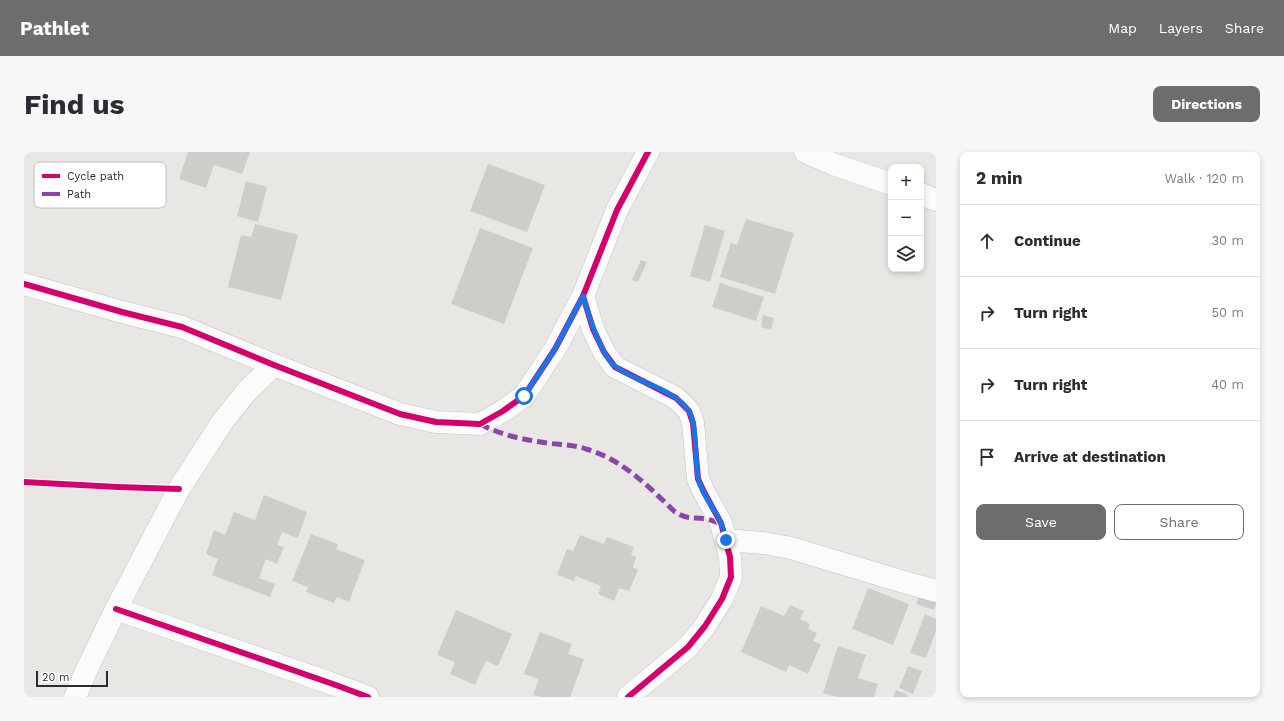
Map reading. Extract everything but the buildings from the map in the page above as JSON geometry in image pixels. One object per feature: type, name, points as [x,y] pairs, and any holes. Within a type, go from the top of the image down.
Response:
[{"type":"street","points":[[24,284],[122,312],[182,327],[400,414],[436,422],[480,424],[503,411],[524,396],[555,349],[583,296],[617,210],[648,152]]},
{"type":"street","points":[[805,152],[833,164],[888,183]]},
{"type":"street","points":[[924,195],[936,200]]},
{"type":"street","points":[[583,296],[593,329],[604,352],[615,367],[676,398],[689,411],[693,423],[698,479],[721,523],[730,557],[731,577],[722,599],[705,626],[688,647],[628,697]]},
{"type":"street","points":[[75,697],[116,609],[179,489],[224,422],[247,391],[274,365]]},
{"type":"street","points":[[726,540],[764,543],[792,548],[936,591]]},
{"type":"street","points":[[116,609],[368,697]]},
{"type":"marked path","points":[[480,424],[494,431],[517,438],[575,446],[599,454],[623,467],[634,475],[679,515],[721,523]]},
{"type":"cycle path","points":[[24,284],[122,312],[182,327],[400,414],[436,422],[480,424],[503,411],[524,396],[555,349],[583,296],[617,210],[648,152]]},
{"type":"cycle path","points":[[583,296],[593,329],[604,352],[615,367],[676,398],[689,411],[693,423],[698,479],[721,523],[730,557],[731,577],[722,599],[705,626],[688,647],[628,697]]},
{"type":"cycle path","points":[[24,482],[179,489]]},
{"type":"cycle path","points":[[116,609],[368,697]]},
{"type":"route","points":[[524,396],[555,349],[583,296],[593,329],[604,352],[615,367],[676,398],[689,411],[693,423],[698,479],[721,523],[726,540]]}]
